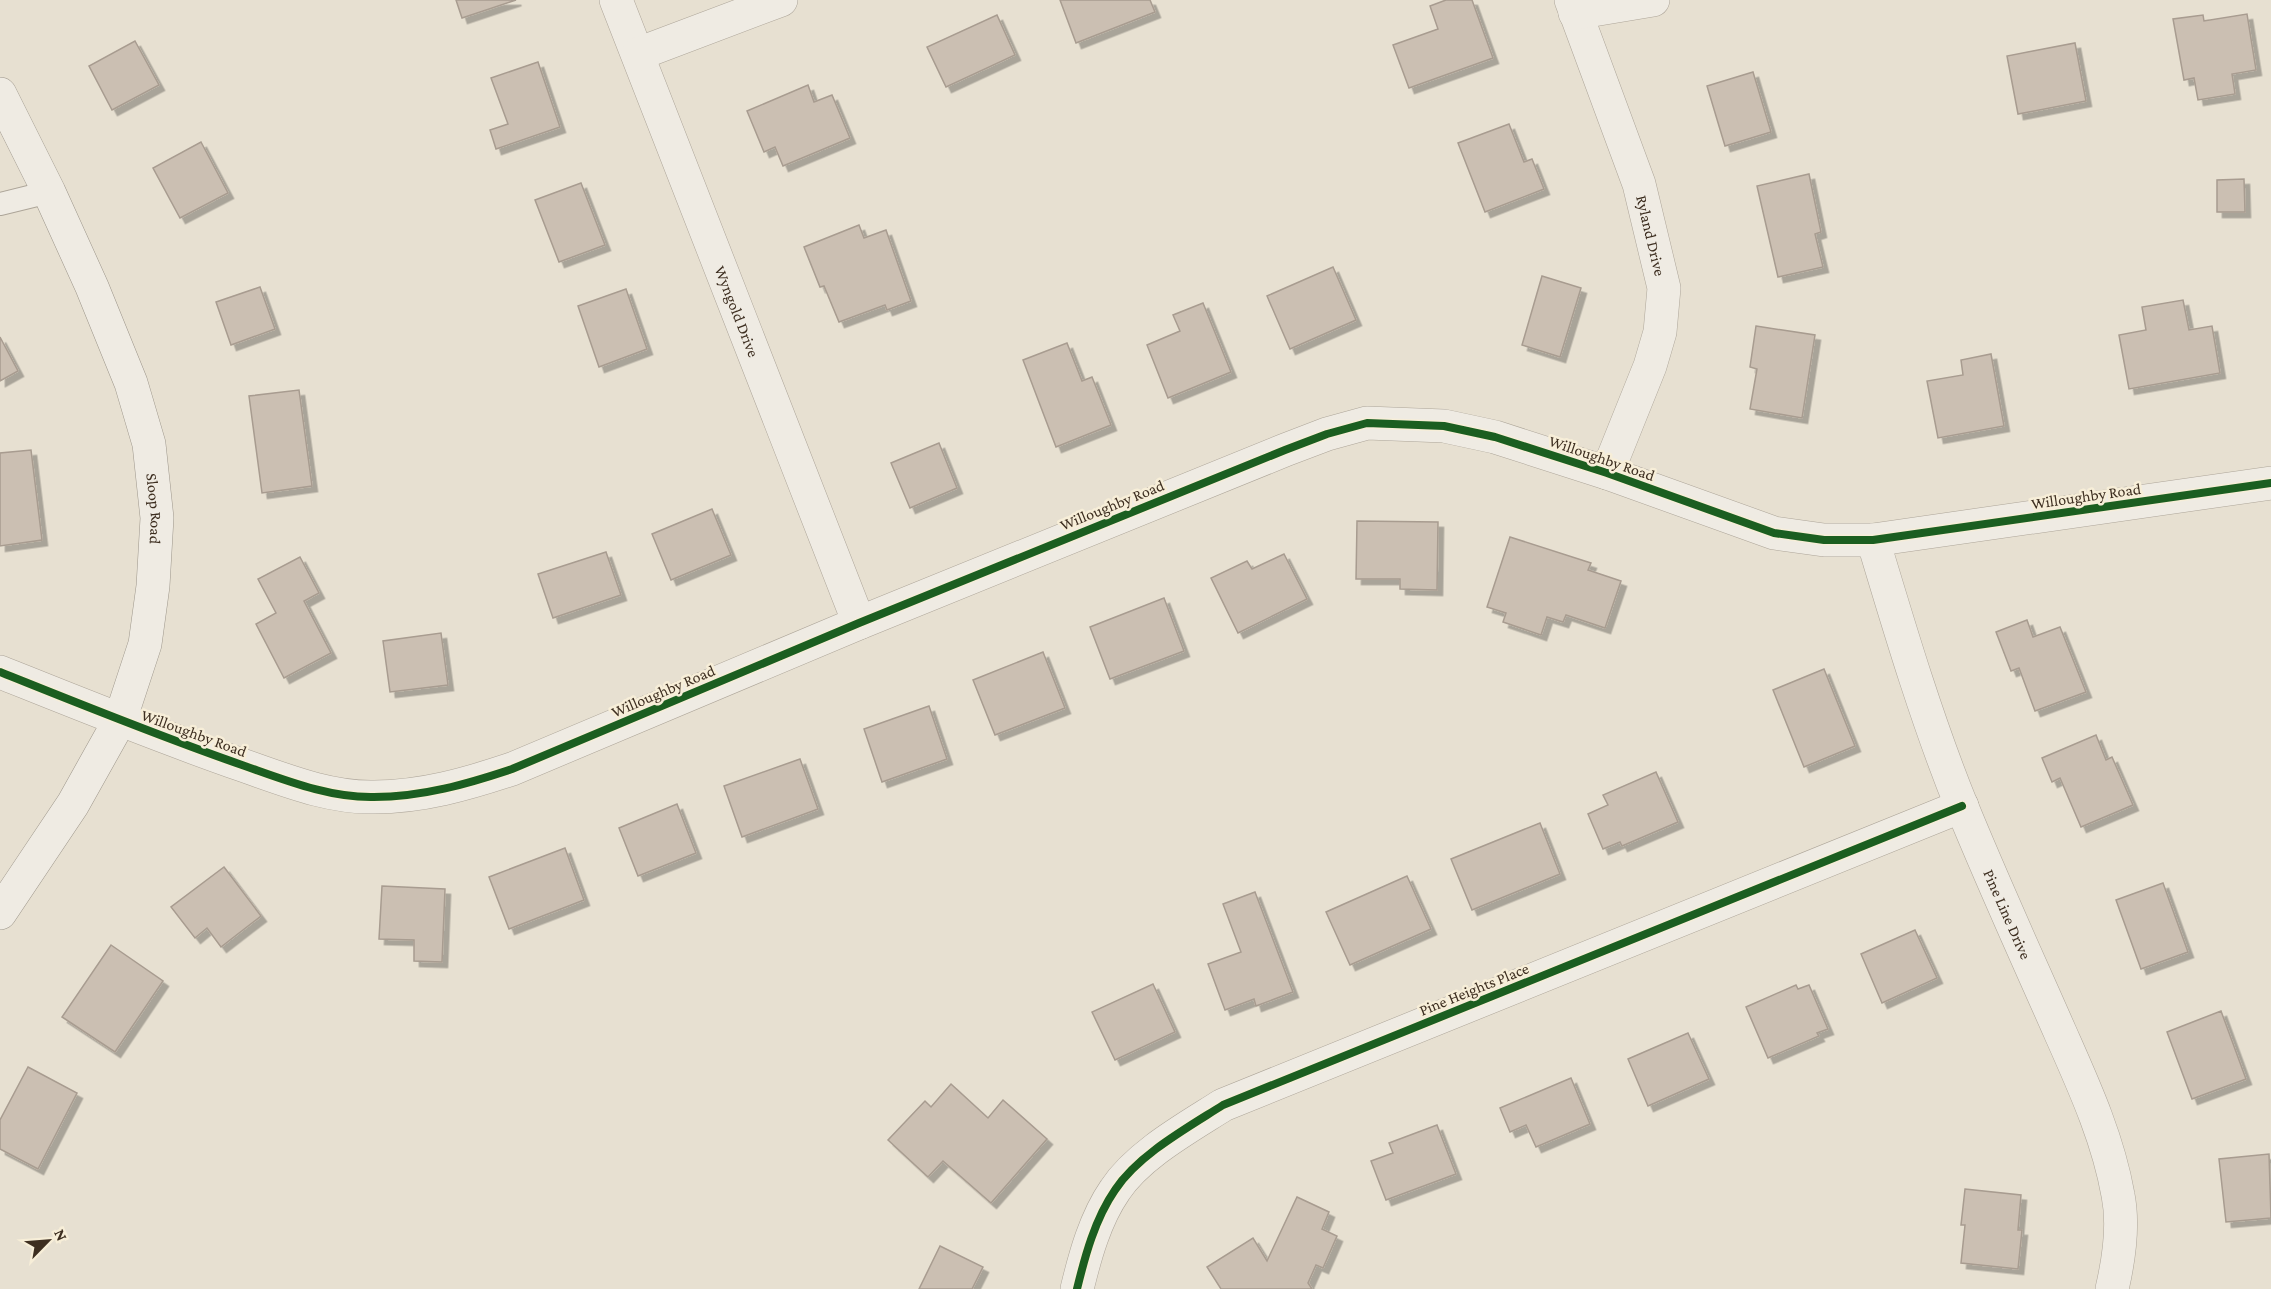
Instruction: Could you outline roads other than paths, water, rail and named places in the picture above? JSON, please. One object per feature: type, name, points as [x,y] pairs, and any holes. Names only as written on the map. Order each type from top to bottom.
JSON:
[{"type":"street","name":"Wyngold Drive","points":[[616,0],[859,623]]},
{"type":"street","points":[[638,54],[781,0]]},
{"type":"street","points":[[1573,6],[1653,0]]},
{"type":"street","name":"Ryland Drive","points":[[1573,6],[1639,184],[1664,288],[1660,332],[1607,472]]},
{"type":"street","name":"Sloop Road","points":[[0,94],[49,192],[92,287],[131,383],[149,444],[157,518],[153,586],[145,644],[120,720],[73,804],[0,914]]},
{"type":"street","name":"Willoughby Road","points":[[0,672],[120,720],[275,776],[335,794],[373,797],[414,795],[461,785],[512,769],[859,623],[1285,450],[1327,434],[1367,423],[1444,426],[1496,437],[1607,472],[1774,533],[1824,540],[1874,540],[2271,483]]},
{"type":"street","name":"Pine Line Drive","points":[[1874,540],[1902,639],[1962,806],[2089,1099],[2109,1158],[2119,1196],[2120,1233],[2118,1265],[2112,1289]]},
{"type":"street","name":"Pine Heights Place","points":[[1077,1289],[1086,1255],[1115,1190],[1136,1166],[1177,1135],[1223,1105],[1962,806]]},
{"type":"lane","points":[[0,204],[49,192]]}]
